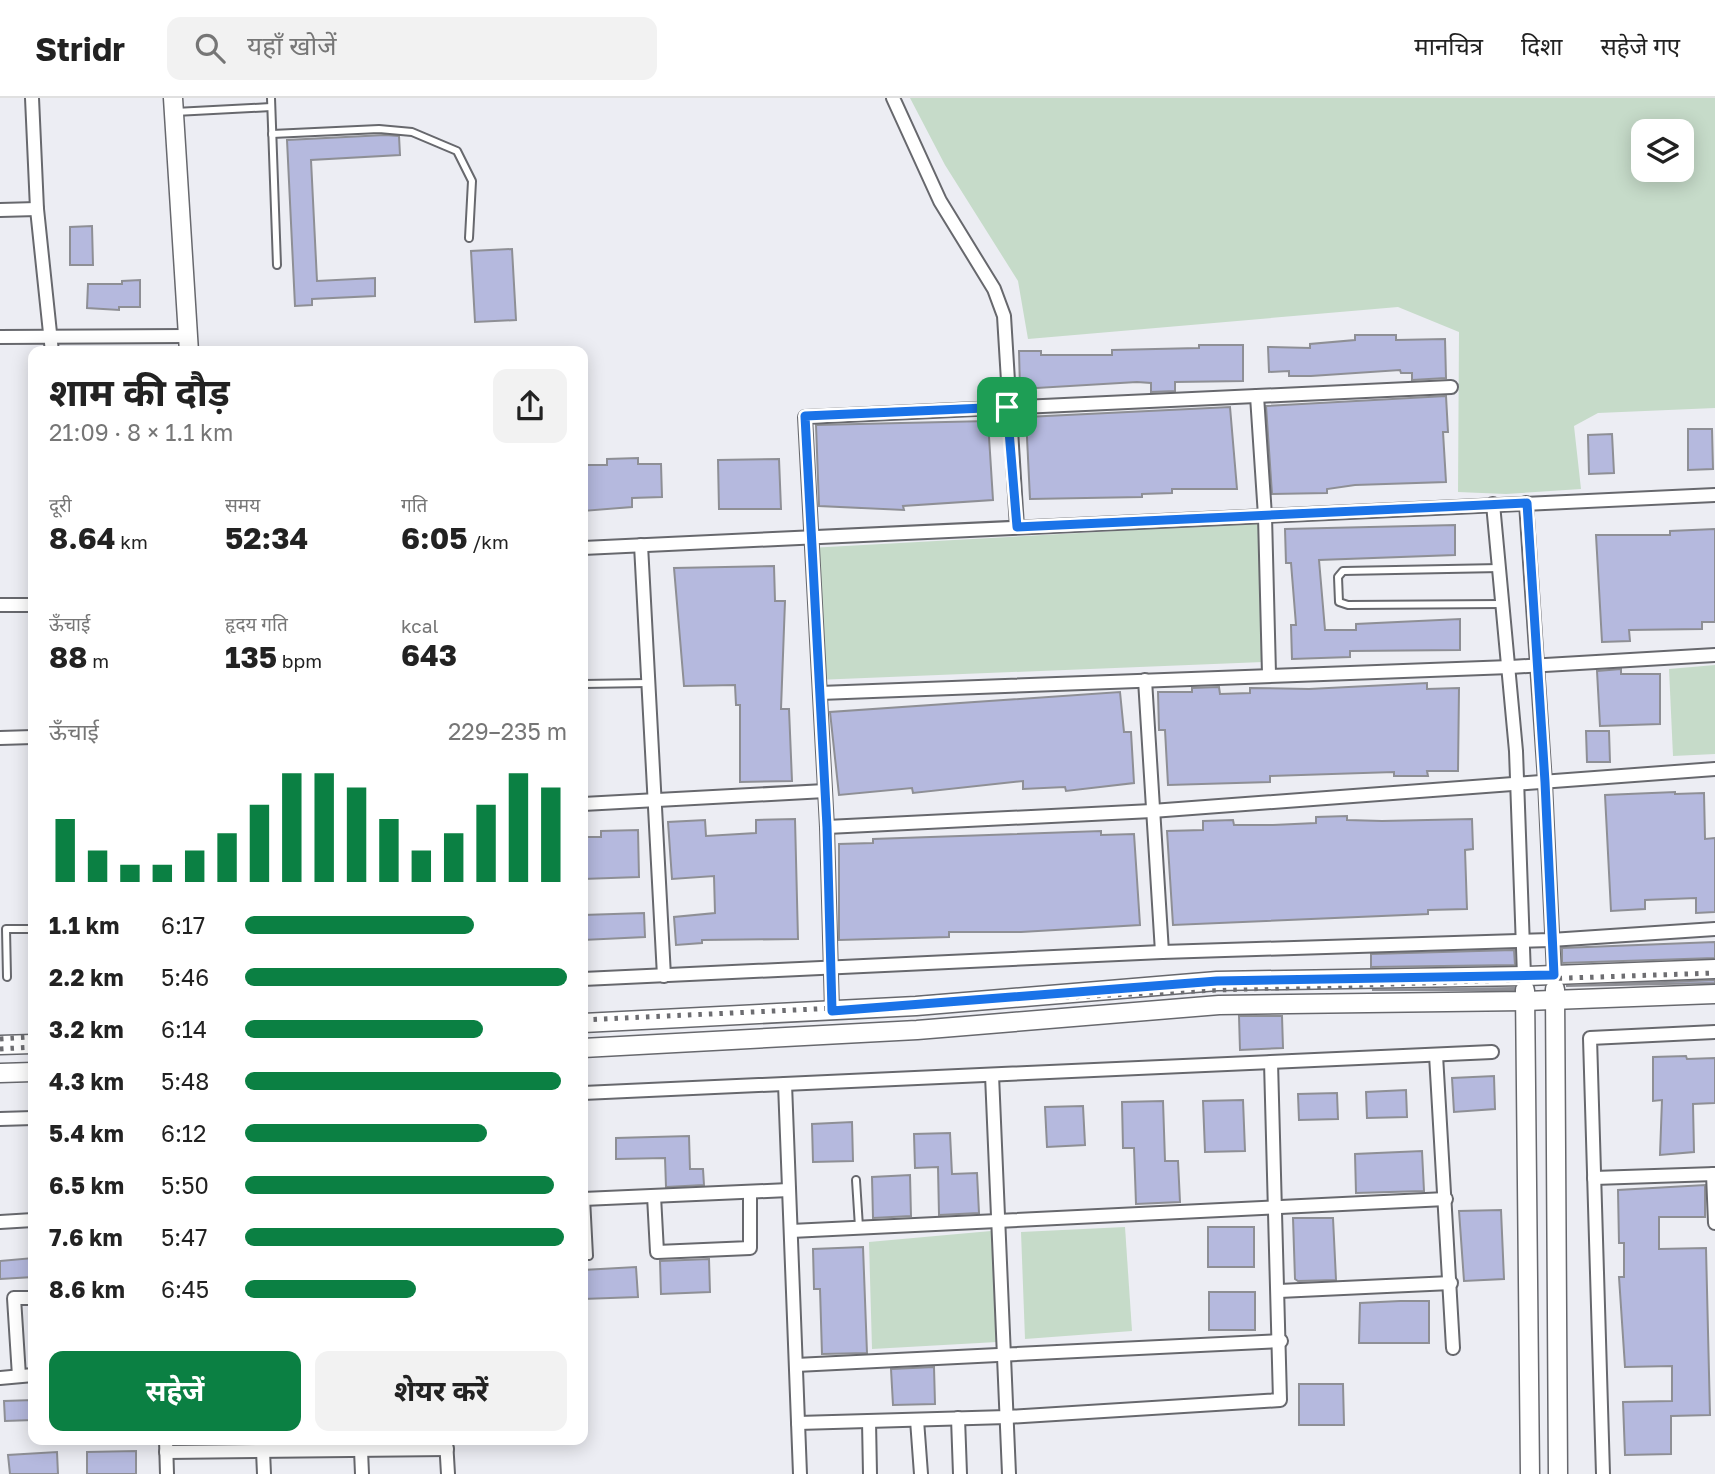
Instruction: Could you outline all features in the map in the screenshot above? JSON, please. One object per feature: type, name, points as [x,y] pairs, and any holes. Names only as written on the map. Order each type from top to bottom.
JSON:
[{"type":"main road","points":[[173,105],[189,344]]},
{"type":"main road","points":[[588,1023],[832,1011],[1217,981],[1524,976],[1715,969]]},
{"type":"main road","points":[[1554,975],[1558,1466]]},
{"type":"main road","points":[[1524,976],[1531,1465]]},
{"type":"main road","points":[[588,1048],[918,1030],[1219,1005],[1525,1001],[1715,993]]},
{"type":"main road","points":[[0,1045],[28,1044]]},
{"type":"main road","points":[[0,1073],[28,1072]]},
{"type":"street","points":[[33,98],[37,209],[52,346]]},
{"type":"street","points":[[893,98],[940,201],[998,298],[1004,316],[1007,407],[1017,527]]},
{"type":"street","points":[[0,210],[37,209]]},
{"type":"street","points":[[0,337],[52,336],[189,344]]},
{"type":"street","points":[[832,1011],[827,827],[805,416],[1451,387]]},
{"type":"street","points":[[1257,396],[1265,516],[1269,674]]},
{"type":"street","points":[[588,548],[1715,495]]},
{"type":"street","points":[[1527,503],[1554,975]]},
{"type":"street","points":[[1493,504],[1510,667],[1524,976]]},
{"type":"street","points":[[641,545],[664,976]]},
{"type":"street","points":[[0,605],[28,605]]},
{"type":"street","points":[[820,693],[1510,667],[1715,654]]},
{"type":"street","points":[[1145,680],[1162,952]]},
{"type":"street","points":[[0,738],[28,737]]},
{"type":"street","points":[[827,827],[1152,811],[1715,769]]},
{"type":"street","points":[[588,804],[825,791]]},
{"type":"street","points":[[588,979],[1162,952],[1551,940],[1715,929]]},
{"type":"street","points":[[1603,1474],[1590,1038],[1715,1031]]},
{"type":"street","points":[[588,1093],[1492,1052]]},
{"type":"street","points":[[1436,1055],[1453,1348]]},
{"type":"street","points":[[798,1423],[1007,1417],[1280,1400],[1279,1291],[1270,1062]]},
{"type":"street","points":[[992,1075],[1009,1474]]},
{"type":"street","points":[[785,1084],[800,1474]]},
{"type":"street","points":[[0,1119],[28,1118]]},
{"type":"street","points":[[1594,1178],[1714,1174],[1715,1223]]},
{"type":"street","points":[[588,1198],[789,1190]]},
{"type":"street","points":[[654,1196],[657,1252],[750,1248],[750,1192]]},
{"type":"street","points":[[791,1231],[1446,1199]]},
{"type":"street","points":[[0,1222],[28,1220]]},
{"type":"street","points":[[1279,1291],[1451,1283]]},
{"type":"street","points":[[19,1376],[14,1298],[28,1298]]},
{"type":"street","points":[[796,1365],[1280,1341]]},
{"type":"street","points":[[0,1377],[28,1375]]},
{"type":"street","points":[[958,1418],[960,1474]]},
{"type":"street","points":[[918,1420],[921,1474]]},
{"type":"street","points":[[869,1421],[870,1474]]},
{"type":"street","points":[[167,1474],[166,1446],[263,1451],[360,1450],[447,1445],[448,1474]]},
{"type":"street","points":[[360,1450],[362,1474]]},
{"type":"street","points":[[263,1451],[264,1474]]},
{"type":"lane","points":[[271,98],[277,265]]},
{"type":"lane","points":[[173,105],[271,107]]},
{"type":"lane","points":[[272,134],[379,130],[412,132],[457,151],[472,181],[469,237]]},
{"type":"lane","points":[[1500,568],[1343,571],[1338,577],[1339,602],[1348,605],[1503,604]]},
{"type":"lane","points":[[588,684],[648,683]]},
{"type":"lane","points":[[7,976],[6,929],[28,929]]},
{"type":"lane","points":[[856,1180],[859,1227]]},
{"type":"lane","points":[[588,1244],[589,1256]]},
{"type":"green space","points":[[910,98],[1715,98],[1715,408],[1598,413],[1574,426],[1581,489],[1506,494],[1458,492],[1459,332],[1398,307],[1028,339],[1018,281],[945,165]]},
{"type":"green space","points":[[1259,523],[1263,662],[816,680],[809,548]]},
{"type":"green space","points":[[1715,665],[1715,754],[1673,756],[1669,669]]},
{"type":"green space","points":[[1125,1227],[1132,1331],[1025,1339],[1021,1232]]},
{"type":"green space","points":[[991,1231],[997,1342],[872,1349],[869,1242]]},
{"type":"building","points":[[399,136],[400,155],[311,160],[317,281],[375,278],[375,296],[312,299],[312,305],[295,306],[287,140]]},
{"type":"building","points":[[92,226],[93,265],[70,265],[70,227]]},
{"type":"building","points":[[512,249],[516,320],[475,322],[471,251]]},
{"type":"building","points":[[140,280],[140,307],[119,307],[119,310],[87,308],[88,284],[122,284],[122,281]]},
{"type":"building","points":[[1355,335],[1396,335],[1396,340],[1445,339],[1446,378],[1412,380],[1412,373],[1401,373],[1400,370],[1311,376],[1289,376],[1289,371],[1269,372],[1268,347],[1310,348],[1310,344],[1355,340]]},
{"type":"building","points":[[1199,345],[1243,345],[1243,381],[1175,382],[1175,391],[1151,392],[1151,383],[1137,382],[1020,389],[1019,351],[1041,351],[1041,355],[1112,355],[1112,350],[1199,348]]},
{"type":"building","points":[[1446,396],[1448,432],[1443,432],[1446,482],[1355,485],[1327,489],[1327,493],[1272,494],[1266,406]]},
{"type":"building","points":[[1230,407],[1237,489],[1172,489],[1172,493],[1142,494],[1142,497],[1030,499],[1026,417]]},
{"type":"building","points":[[988,421],[993,500],[903,506],[904,510],[819,506],[816,425]]},
{"type":"building","points":[[1688,429],[1712,429],[1713,469],[1688,470]]},
{"type":"building","points":[[1612,434],[1614,473],[1589,474],[1588,435]]},
{"type":"building","points":[[638,458],[638,464],[661,464],[662,497],[632,498],[632,507],[588,511],[588,465],[607,465],[607,459]]},
{"type":"building","points":[[779,459],[781,509],[719,509],[718,460]]},
{"type":"building","points":[[1455,525],[1455,555],[1319,560],[1325,630],[1356,630],[1356,624],[1460,619],[1460,650],[1350,651],[1350,657],[1292,659],[1291,625],[1296,625],[1291,563],[1286,563],[1285,529]]},
{"type":"building","points":[[1715,529],[1715,622],[1702,622],[1702,629],[1629,630],[1630,641],[1602,642],[1596,535],[1670,535],[1670,531]]},
{"type":"building","points":[[774,566],[775,601],[785,601],[781,709],[789,709],[792,781],[740,782],[740,705],[736,705],[735,685],[684,686],[674,568]]},
{"type":"building","points":[[1621,669],[1621,674],[1660,674],[1660,724],[1600,726],[1597,671]]},
{"type":"building","points":[[1427,683],[1427,689],[1459,688],[1458,771],[1427,771],[1428,776],[1394,776],[1394,772],[1270,776],[1270,782],[1168,785],[1165,730],[1159,730],[1158,692],[1192,692],[1192,688],[1219,687],[1220,694],[1250,693],[1250,688],[1309,689]]},
{"type":"building","points":[[1120,692],[1124,732],[1131,732],[1134,783],[1066,791],[1065,787],[1023,789],[1023,781],[913,793],[912,788],[839,795],[830,712]]},
{"type":"building","points":[[1586,731],[1609,731],[1610,762],[1587,762]]},
{"type":"building","points":[[1704,793],[1705,839],[1715,838],[1715,912],[1696,913],[1696,898],[1645,900],[1645,909],[1611,911],[1605,795]]},
{"type":"building","points":[[1347,816],[1347,820],[1382,821],[1472,819],[1473,849],[1465,850],[1467,909],[1428,910],[1428,914],[1173,925],[1167,831],[1203,830],[1203,821],[1233,820],[1234,825],[1273,825],[1316,823],[1316,817]]},
{"type":"building","points":[[795,819],[798,939],[702,940],[702,943],[676,945],[674,917],[715,913],[714,876],[672,879],[668,822],[705,820],[706,836],[756,833],[756,820]]},
{"type":"building","points":[[638,830],[639,877],[588,879],[588,837],[601,837],[601,831]]},
{"type":"building","points":[[1101,831],[1101,835],[1134,834],[1140,925],[1021,932],[949,932],[949,937],[839,940],[839,844],[873,843],[873,839]]},
{"type":"building","points":[[644,913],[645,937],[588,940],[588,915]]},
{"type":"building","points":[[1715,942],[1715,958],[1562,963],[1562,948]]},
{"type":"building","points":[[1514,950],[1515,965],[1371,967],[1371,954]]},
{"type":"building","points":[[1715,980],[1715,983],[1566,986]]},
{"type":"building","points":[[1514,988],[1514,990],[1372,990]]},
{"type":"building","points":[[1239,1016],[1282,1016],[1283,1048],[1240,1050]]},
{"type":"building","points":[[1686,1056],[1687,1059],[1715,1058],[1715,1103],[1693,1104],[1694,1152],[1660,1155],[1662,1100],[1653,1101],[1653,1057]]},
{"type":"building","points":[[1494,1076],[1495,1109],[1454,1112],[1452,1078]]},
{"type":"building","points":[[1406,1090],[1407,1117],[1367,1118],[1366,1092]]},
{"type":"building","points":[[1337,1093],[1338,1119],[1299,1120],[1298,1094]]},
{"type":"building","points":[[1243,1100],[1245,1151],[1205,1152],[1203,1101]]},
{"type":"building","points":[[1163,1101],[1165,1161],[1178,1161],[1180,1202],[1136,1204],[1134,1148],[1123,1148],[1122,1102]]},
{"type":"building","points":[[1083,1106],[1085,1145],[1047,1147],[1045,1107]]},
{"type":"building","points":[[852,1122],[853,1161],[813,1162],[812,1124]]},
{"type":"building","points":[[950,1133],[952,1174],[977,1173],[979,1213],[939,1215],[938,1167],[915,1168],[914,1134]]},
{"type":"building","points":[[689,1136],[690,1169],[703,1169],[704,1185],[666,1187],[665,1158],[616,1159],[616,1138]]},
{"type":"building","points":[[1422,1151],[1424,1191],[1356,1193],[1355,1154]]},
{"type":"building","points":[[910,1175],[911,1216],[873,1218],[872,1177]]},
{"type":"building","points":[[1705,1185],[1705,1217],[1659,1217],[1659,1249],[1706,1248],[1710,1415],[1671,1416],[1671,1454],[1625,1455],[1623,1402],[1672,1401],[1672,1366],[1625,1367],[1619,1277],[1624,1277],[1624,1243],[1619,1243],[1618,1190]]},
{"type":"building","points":[[1501,1210],[1504,1279],[1464,1281],[1459,1211]]},
{"type":"building","points":[[1293,1218],[1333,1218],[1336,1280],[1295,1279]]},
{"type":"building","points":[[1208,1227],[1254,1227],[1254,1267],[1208,1267]]},
{"type":"building","points":[[863,1247],[867,1353],[822,1354],[820,1289],[814,1289],[813,1249]]},
{"type":"building","points":[[28,1258],[28,1277],[0,1279],[0,1261]]},
{"type":"building","points":[[709,1259],[710,1292],[661,1294],[660,1261]]},
{"type":"building","points":[[636,1267],[638,1297],[588,1299],[588,1270]]},
{"type":"building","points":[[1209,1292],[1255,1292],[1255,1330],[1209,1330]]},
{"type":"building","points":[[1429,1301],[1429,1343],[1359,1343],[1360,1303]]},
{"type":"building","points":[[934,1367],[935,1404],[893,1405],[891,1369]]},
{"type":"building","points":[[1299,1384],[1343,1384],[1344,1425],[1299,1425]]},
{"type":"building","points":[[28,1400],[28,1420],[5,1421],[4,1401]]},
{"type":"building","points":[[136,1451],[136,1474],[87,1474],[87,1452]]},
{"type":"building","points":[[57,1452],[58,1474],[10,1474],[8,1455]]},
{"type":"railway","points":[[588,1020],[1217,990],[1715,973]]},
{"type":"railway","points":[[0,1039],[28,1037]]},
{"type":"railway","points":[[0,1049],[28,1047]]},
{"type":"route","points":[[1007,407],[1017,527],[1527,503],[1554,975],[1217,981],[832,1011],[827,827],[805,416],[1007,407]]}]
